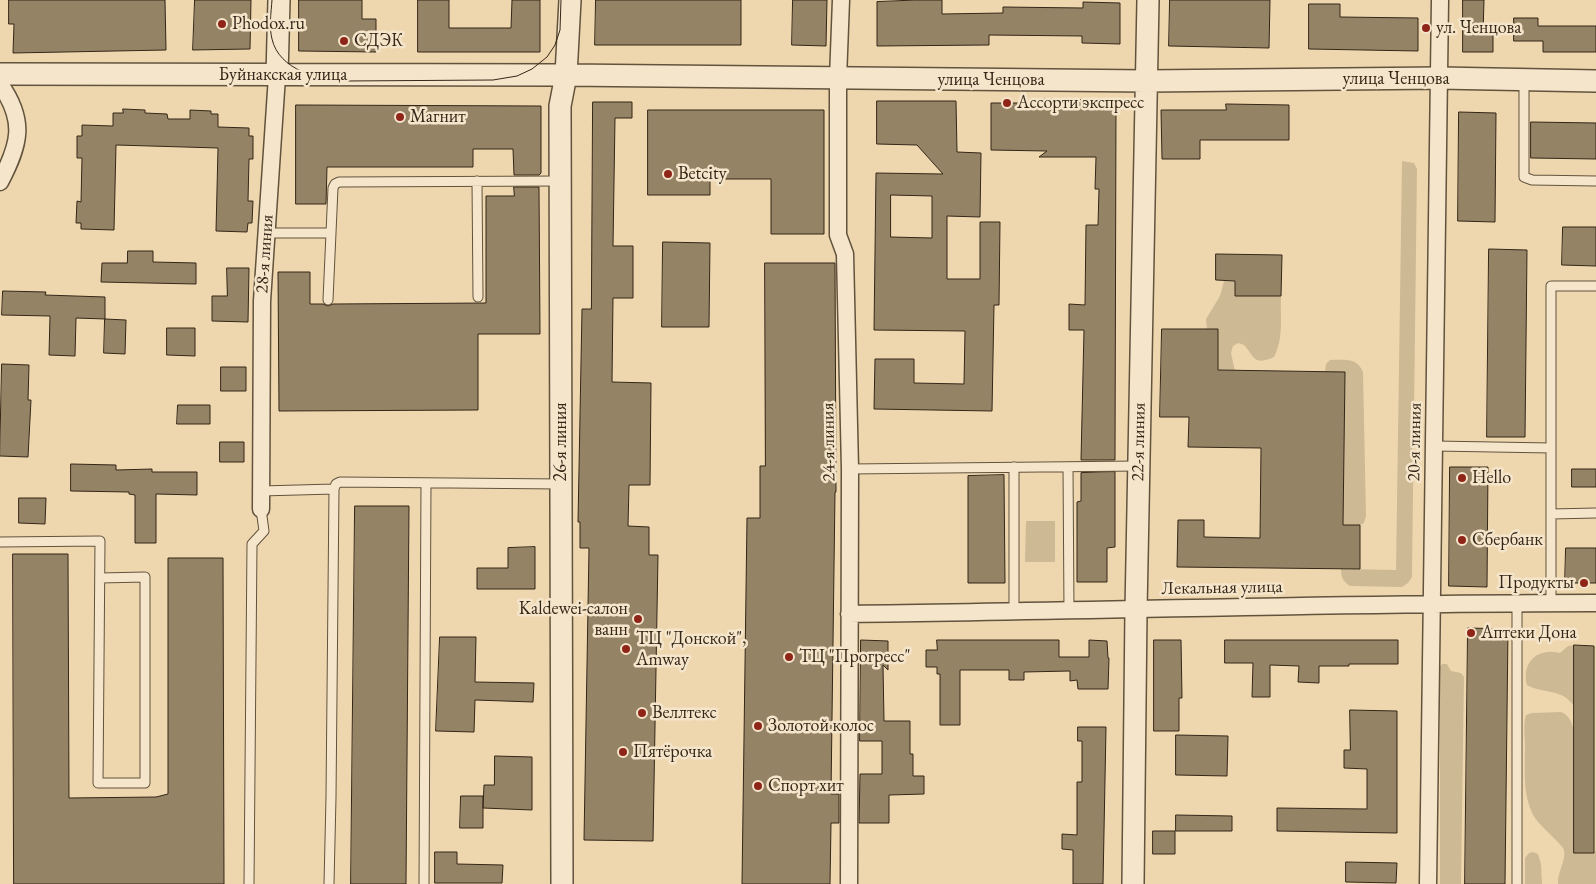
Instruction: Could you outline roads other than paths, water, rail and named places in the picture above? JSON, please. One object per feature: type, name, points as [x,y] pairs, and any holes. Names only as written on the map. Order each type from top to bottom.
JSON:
[{"type":"street","name":"28-я линия","points":[[261,509],[262,301],[277,76],[278,0]]},
{"type":"street","name":"26-я линия","points":[[562,884],[560,106],[566,75],[570,0]]},
{"type":"street","name":"24-я линия","points":[[841,0],[838,79],[838,235],[845,254],[850,468],[849,884]]},
{"type":"street","name":"22-я линия","points":[[1133,884],[1136,610],[1148,0]]},
{"type":"street","name":"20-я линия","points":[[1428,884],[1440,0]]},
{"type":"street","name":"Буйнакская улица","points":[[0,74],[277,76],[566,75]]},
{"type":"street","name":"улица Ченцова","points":[[566,75],[1147,81],[1440,78],[1596,81]]},
{"type":"street","points":[[0,84],[11,99],[16,113],[18,136],[12,158],[0,182]]},
{"type":"street","name":"Лекальная улица","points":[[849,614],[1432,603],[1596,603]]},
{"type":"lane","points":[[1524,80],[1524,176],[1532,180],[1596,182]]},
{"type":"lane","points":[[477,181],[478,297]]},
{"type":"lane","points":[[328,300],[333,188],[335,184],[339,182],[560,181]]},
{"type":"lane","points":[[266,233],[331,232]]},
{"type":"lane","points":[[1551,603],[1551,286],[1596,286]]},
{"type":"lane","points":[[1435,446],[1551,448]]},
{"type":"lane","points":[[850,468],[1139,466]]},
{"type":"lane","points":[[1014,467],[1014,612]]},
{"type":"lane","points":[[1068,467],[1070,611]]},
{"type":"lane","points":[[329,884],[334,489],[336,484],[340,482],[561,484]]},
{"type":"lane","points":[[424,884],[426,483]]},
{"type":"lane","points":[[261,491],[334,489]]},
{"type":"lane","points":[[248,884],[252,544],[264,531],[261,509]]},
{"type":"lane","points":[[1551,514],[1596,513]]},
{"type":"lane","points":[[0,542],[100,541],[98,783],[145,783],[145,577],[100,578]]},
{"type":"lane","points":[[1517,604],[1517,884]]},
{"type":"tram line","points":[[272,0],[271,34],[276,50],[283,59],[301,71],[324,78],[346,81],[493,80],[517,76],[532,69],[547,57],[555,45],[560,30],[561,0]]},
{"type":"place","name":"Phodox.ru","points":[[222,24]]},
{"type":"place","name":"ул. Ченцова","points":[[1426,28]]},
{"type":"place","name":"СДЭК","points":[[344,41]]},
{"type":"place","name":"Ассорти экспресс","points":[[1007,103]]},
{"type":"place","name":"Магнит","points":[[400,117]]},
{"type":"place","name":"Betcity","points":[[668,174]]},
{"type":"place","name":"Hello","points":[[1462,478]]},
{"type":"place","name":"Сбербанк","points":[[1462,540]]},
{"type":"place","name":"Продукты","points":[[1584,583]]},
{"type":"place","name":"Kaldewei-салон ванн","points":[[638,619]]},
{"type":"place","name":"Аптеки Дона","points":[[1471,633]]},
{"type":"place","name":"ТЦ \"Донской\", Amway","points":[[626,649]]},
{"type":"place","name":"ТЦ \"Прогресс\"","points":[[789,657]]},
{"type":"place","name":"Веллтекс","points":[[642,713]]},
{"type":"place","name":"Золотой колос","points":[[758,726]]},
{"type":"place","name":"Пятёрочка","points":[[623,752]]},
{"type":"place","name":"Спорт хит","points":[[758,786]]}]
